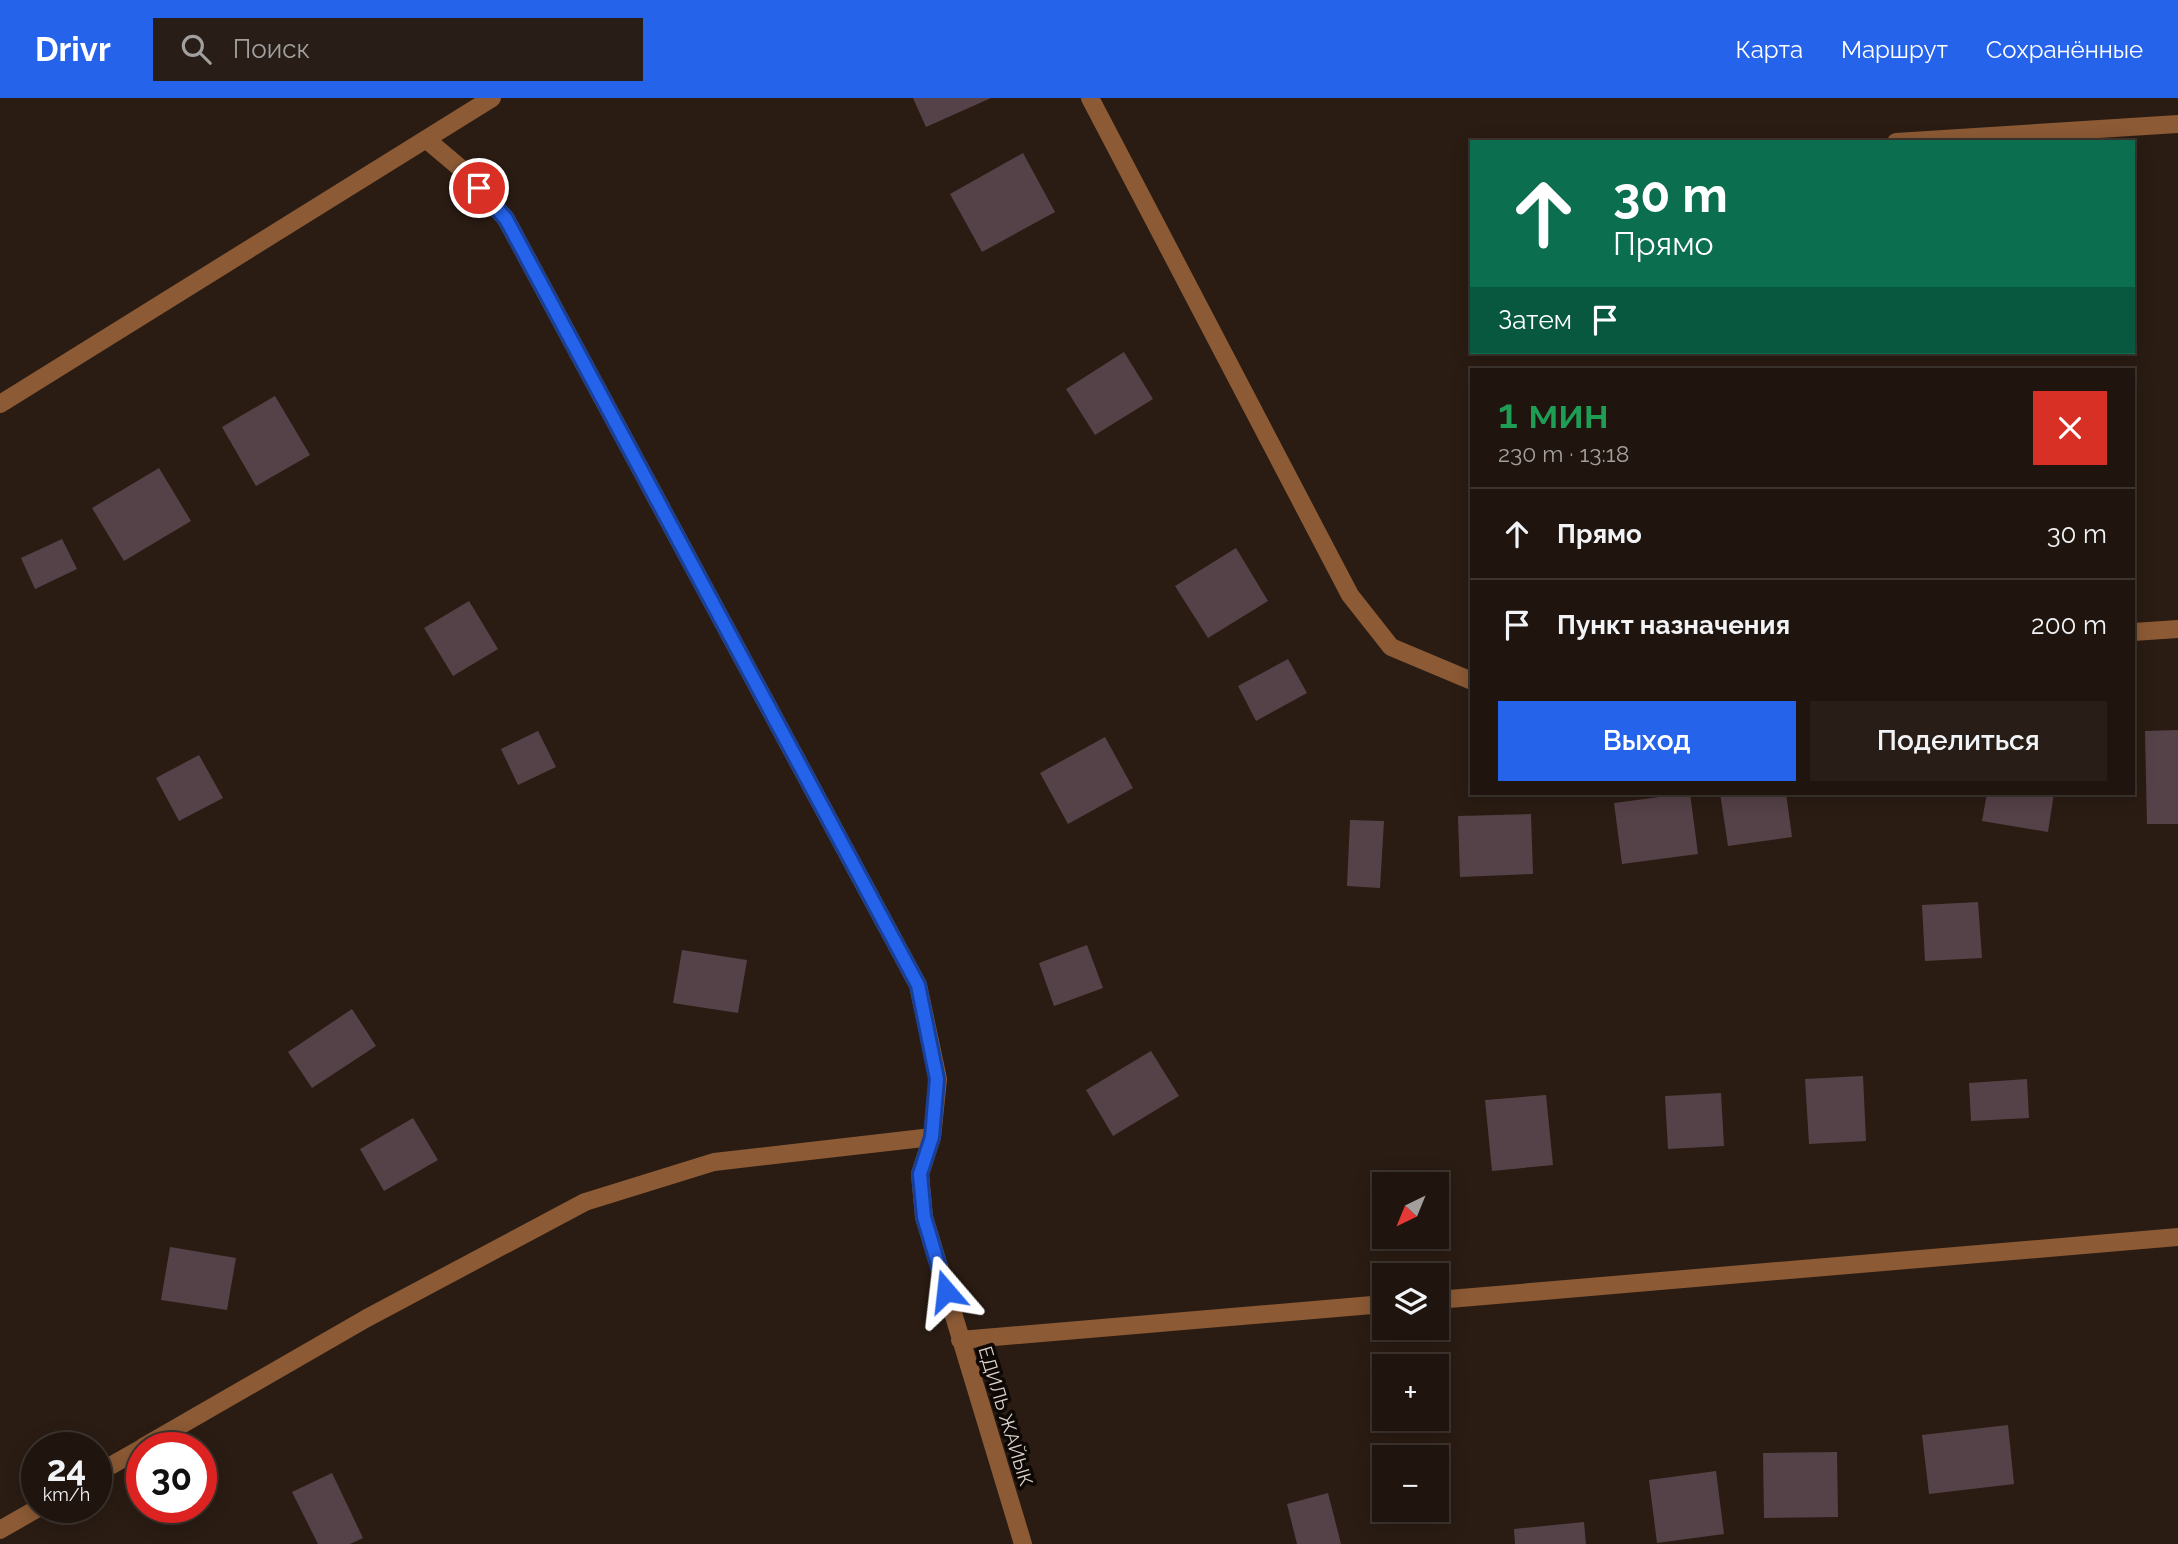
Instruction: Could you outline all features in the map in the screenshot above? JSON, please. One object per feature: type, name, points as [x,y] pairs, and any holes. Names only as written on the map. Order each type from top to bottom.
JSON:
[{"type":"street","points":[[0,404],[492,98]]},
{"type":"street","points":[[1090,98],[1350,595],[1391,647],[1470,680]]},
{"type":"street","points":[[1927,140],[2178,124]]},
{"type":"street","name":"ЕДИЛЬ ЖАЙЫК","points":[[427,140],[465,172],[506,219],[918,985],[937,1079],[932,1137],[920,1174],[924,1217],[1023,1544]]},
{"type":"street","points":[[2135,632],[2178,629]]},
{"type":"street","points":[[170,1432],[367,1318],[585,1202],[714,1162],[932,1137]]},
{"type":"street","points":[[1449,1299],[2178,1237]]},
{"type":"street","points":[[960,1340],[1372,1305]]},
{"type":"street","points":[[0,1530],[21,1518]]},
{"type":"building","points":[[913,98],[991,98],[926,127]]},
{"type":"building","points":[[1023,153],[1055,212],[982,252],[950,194]]},
{"type":"building","points":[[1124,352],[1153,399],[1095,435],[1066,389]]},
{"type":"building","points":[[275,396],[310,455],[256,486],[222,427]]},
{"type":"building","points":[[159,468],[191,521],[124,561],[92,508]]},
{"type":"building","points":[[62,539],[77,569],[35,589],[21,558]]},
{"type":"building","points":[[1236,548],[1268,601],[1208,638],[1175,586]]},
{"type":"building","points":[[469,601],[498,649],[453,676],[424,628]]},
{"type":"building","points":[[1288,659],[1307,693],[1256,721],[1238,686]]},
{"type":"building","points":[[2178,730],[2178,824],[2147,824],[2145,731]]},
{"type":"building","points":[[538,731],[556,767],[518,785],[501,749]]},
{"type":"building","points":[[1105,737],[1133,788],[1068,824],[1040,773]]},
{"type":"building","points":[[199,755],[223,798],[179,821],[156,778]]},
{"type":"building","points":[[1690,795],[1698,854],[1622,864],[1614,803]]},
{"type":"building","points":[[1720,795],[1786,795],[1792,837],[1728,846]]},
{"type":"building","points":[[1987,795],[2054,795],[2048,832],[1982,821]]},
{"type":"building","points":[[1531,814],[1533,874],[1460,877],[1458,816]]},
{"type":"building","points":[[1350,820],[1384,821],[1380,888],[1347,886]]},
{"type":"building","points":[[1978,902],[1982,958],[1925,961],[1922,905]]},
{"type":"building","points":[[1087,945],[1103,988],[1054,1006],[1039,963]]},
{"type":"building","points":[[682,950],[747,960],[738,1013],[673,1003]]},
{"type":"building","points":[[352,1009],[376,1046],[312,1088],[288,1052]]},
{"type":"building","points":[[1151,1051],[1179,1096],[1113,1136],[1086,1090]]},
{"type":"building","points":[[1863,1076],[1866,1141],[1809,1144],[1805,1079]]},
{"type":"building","points":[[2027,1079],[2029,1118],[1971,1121],[1969,1083]]},
{"type":"building","points":[[1721,1093],[1724,1146],[1668,1149],[1665,1096]]},
{"type":"building","points":[[1546,1095],[1553,1165],[1492,1171],[1485,1100]]},
{"type":"building","points":[[413,1118],[438,1160],[384,1191],[360,1149]]},
{"type":"building","points":[[170,1247],[236,1258],[227,1310],[161,1300]]},
{"type":"building","points":[[2008,1425],[2014,1484],[1929,1494],[1922,1435]]},
{"type":"building","points":[[1837,1452],[1838,1517],[1764,1518],[1763,1453]]},
{"type":"building","points":[[1716,1471],[1724,1534],[1657,1543],[1649,1480]]},
{"type":"building","points":[[332,1473],[363,1538],[350,1544],[318,1544],[292,1492]]},
{"type":"building","points":[[1328,1493],[1341,1544],[1297,1544],[1287,1504]]},
{"type":"building","points":[[1584,1522],[1586,1544],[1515,1544],[1514,1529]]},
{"type":"route","points":[[479,188],[506,219],[918,985],[937,1079],[932,1137],[920,1174],[924,1217],[946,1291]]}]
